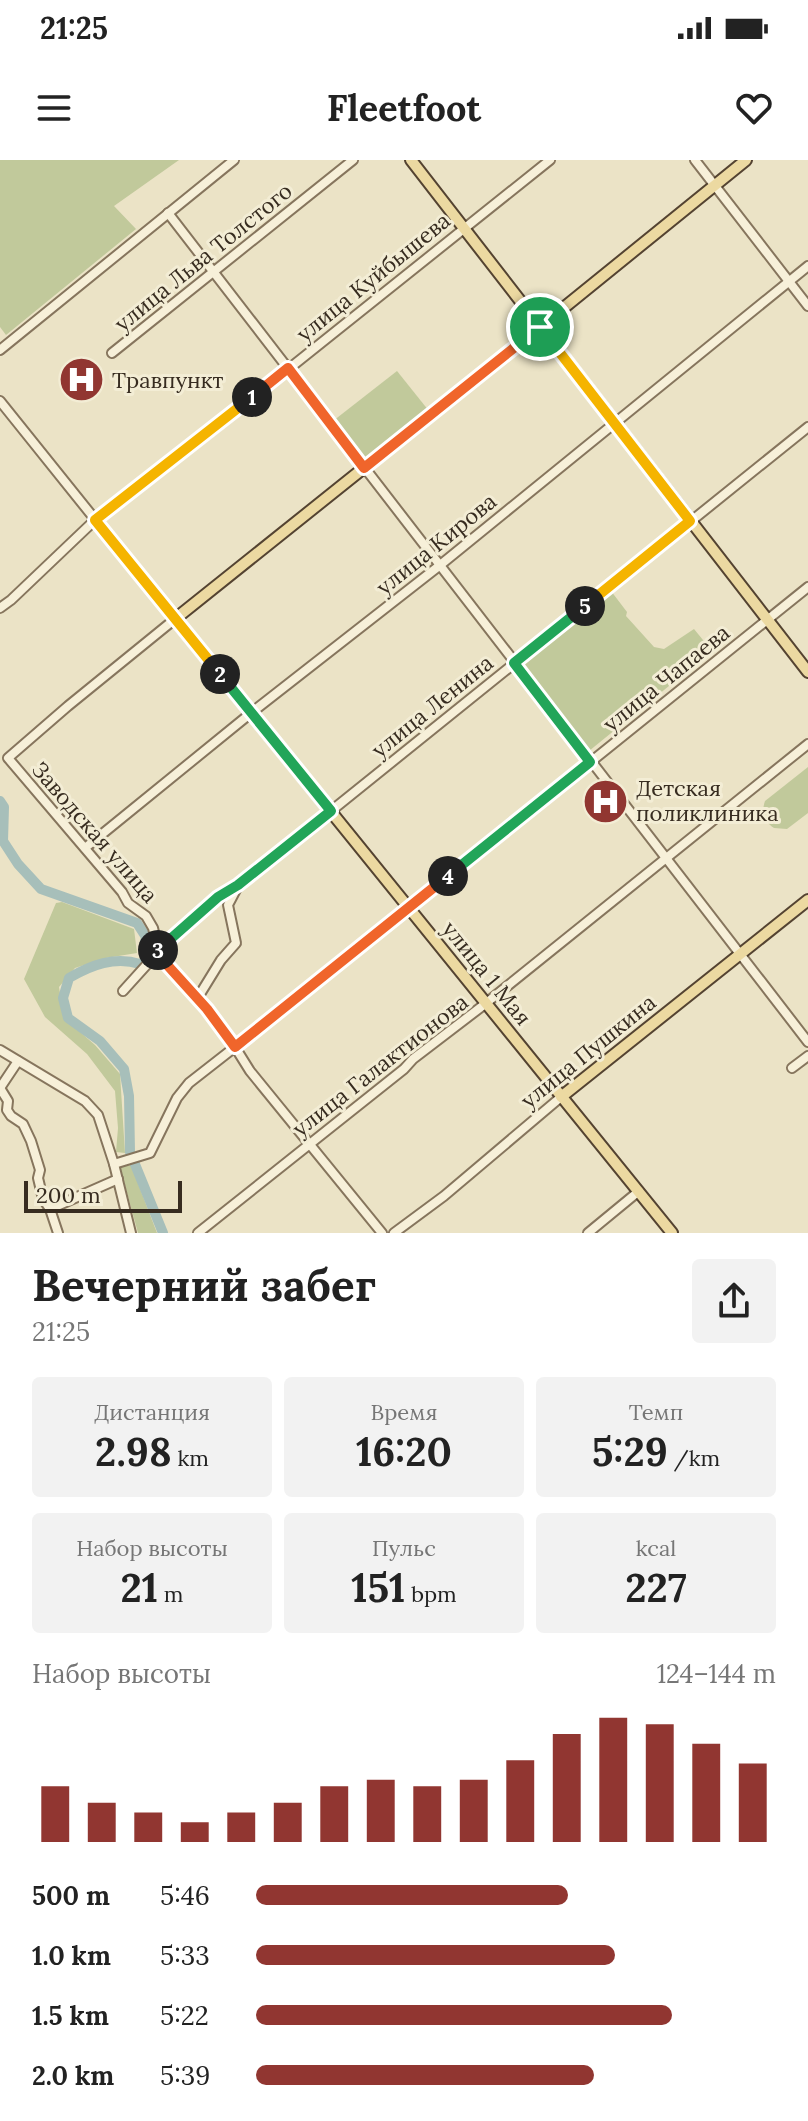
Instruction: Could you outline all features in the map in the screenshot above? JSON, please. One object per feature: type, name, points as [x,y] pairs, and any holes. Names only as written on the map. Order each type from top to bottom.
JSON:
[{"type":"main road","points":[[411,160],[808,672]]},
{"type":"main road","points":[[175,619],[746,160]]},
{"type":"main road","name":"улица 1 Мая","points":[[175,619],[672,1233]]},
{"type":"main road","name":"улица Пушкина","points":[[561,1097],[808,900]]},
{"type":"street","points":[[0,350],[234,160]]},
{"type":"street","name":"улица Льва Толстого","points":[[112,353],[353,160]]},
{"type":"street","name":"улица Куйбышева","points":[[0,608],[95,520],[550,160]]},
{"type":"street","points":[[695,160],[808,306]]},
{"type":"street","points":[[168,213],[808,1042]]},
{"type":"street","name":"улица Кирова","points":[[85,848],[808,266]]},
{"type":"street","name":"улица 1 Мая","points":[[0,401],[175,619]]},
{"type":"street","name":"улица Ленина","points":[[123,991],[158,950],[218,897],[238,885],[331,811],[808,427]]},
{"type":"street","name":"улица Чапаева","points":[[114,1164],[150,1153],[177,1098],[189,1083],[808,587]]},
{"type":"street","name":"Заводская улица","points":[[175,619],[68,706],[8,758],[9,761],[122,892],[128,903],[146,916],[153,928],[160,957],[197,999],[250,1071],[382,1233]]},
{"type":"street","name":"улица Галактионова","points":[[198,1233],[808,744]]},
{"type":"street","points":[[197,999],[221,960],[236,943],[228,905],[238,885]]},
{"type":"street","points":[[0,1050],[85,1101],[98,1115],[131,1233]]},
{"type":"street","points":[[792,1068],[808,1056]]},
{"type":"street","points":[[18,1061],[0,1088],[8,1101],[7,1110],[23,1124],[31,1141],[40,1170],[38,1178],[43,1199],[58,1233]]},
{"type":"street","name":"улица Пушкина","points":[[394,1233],[444,1196],[561,1097]]},
{"type":"street","points":[[50,1209],[118,1179]]},
{"type":"street","points":[[588,1233],[639,1191]]},
{"type":"green space","points":[[0,160],[179,160],[114,206],[136,229],[6,335],[0,327]]},
{"type":"green space","points":[[397,371],[429,411],[365,462],[333,421]]},
{"type":"green space","points":[[611,591],[627,612],[626,616],[654,647],[664,649],[694,629],[712,651],[589,751],[525,669],[524,662]]},
{"type":"green space","points":[[808,767],[808,813],[787,829],[774,828],[764,816],[765,801]]},
{"type":"green space","points":[[62,902],[134,929],[137,953],[106,958],[75,968],[59,987],[64,1018],[95,1045],[120,1074],[125,1153],[116,1152],[115,1091],[87,1054],[45,1017],[24,979],[56,903]]},
{"type":"green space","points":[[131,1165],[157,1233],[138,1233],[120,1167]]},
{"type":"waterway","points":[[0,801],[4,807],[3,841],[18,864],[41,889],[137,923],[146,937],[144,947],[150,958],[140,964],[112,961],[86,969],[69,978],[63,998],[68,1018],[100,1041],[124,1069],[129,1096],[130,1152],[163,1233]]},
{"type":"place","name":"Травпункт","points":[[81,380]]},
{"type":"place","name":"Детская поликлиника","points":[[605,801]]},
{"type":"route","points":[[540,327],[690,521],[514,663],[590,762],[235,1047],[207,1009],[160,957],[158,950],[218,897],[238,885],[331,811],[95,520],[288,368],[364,468],[540,327]]}]
